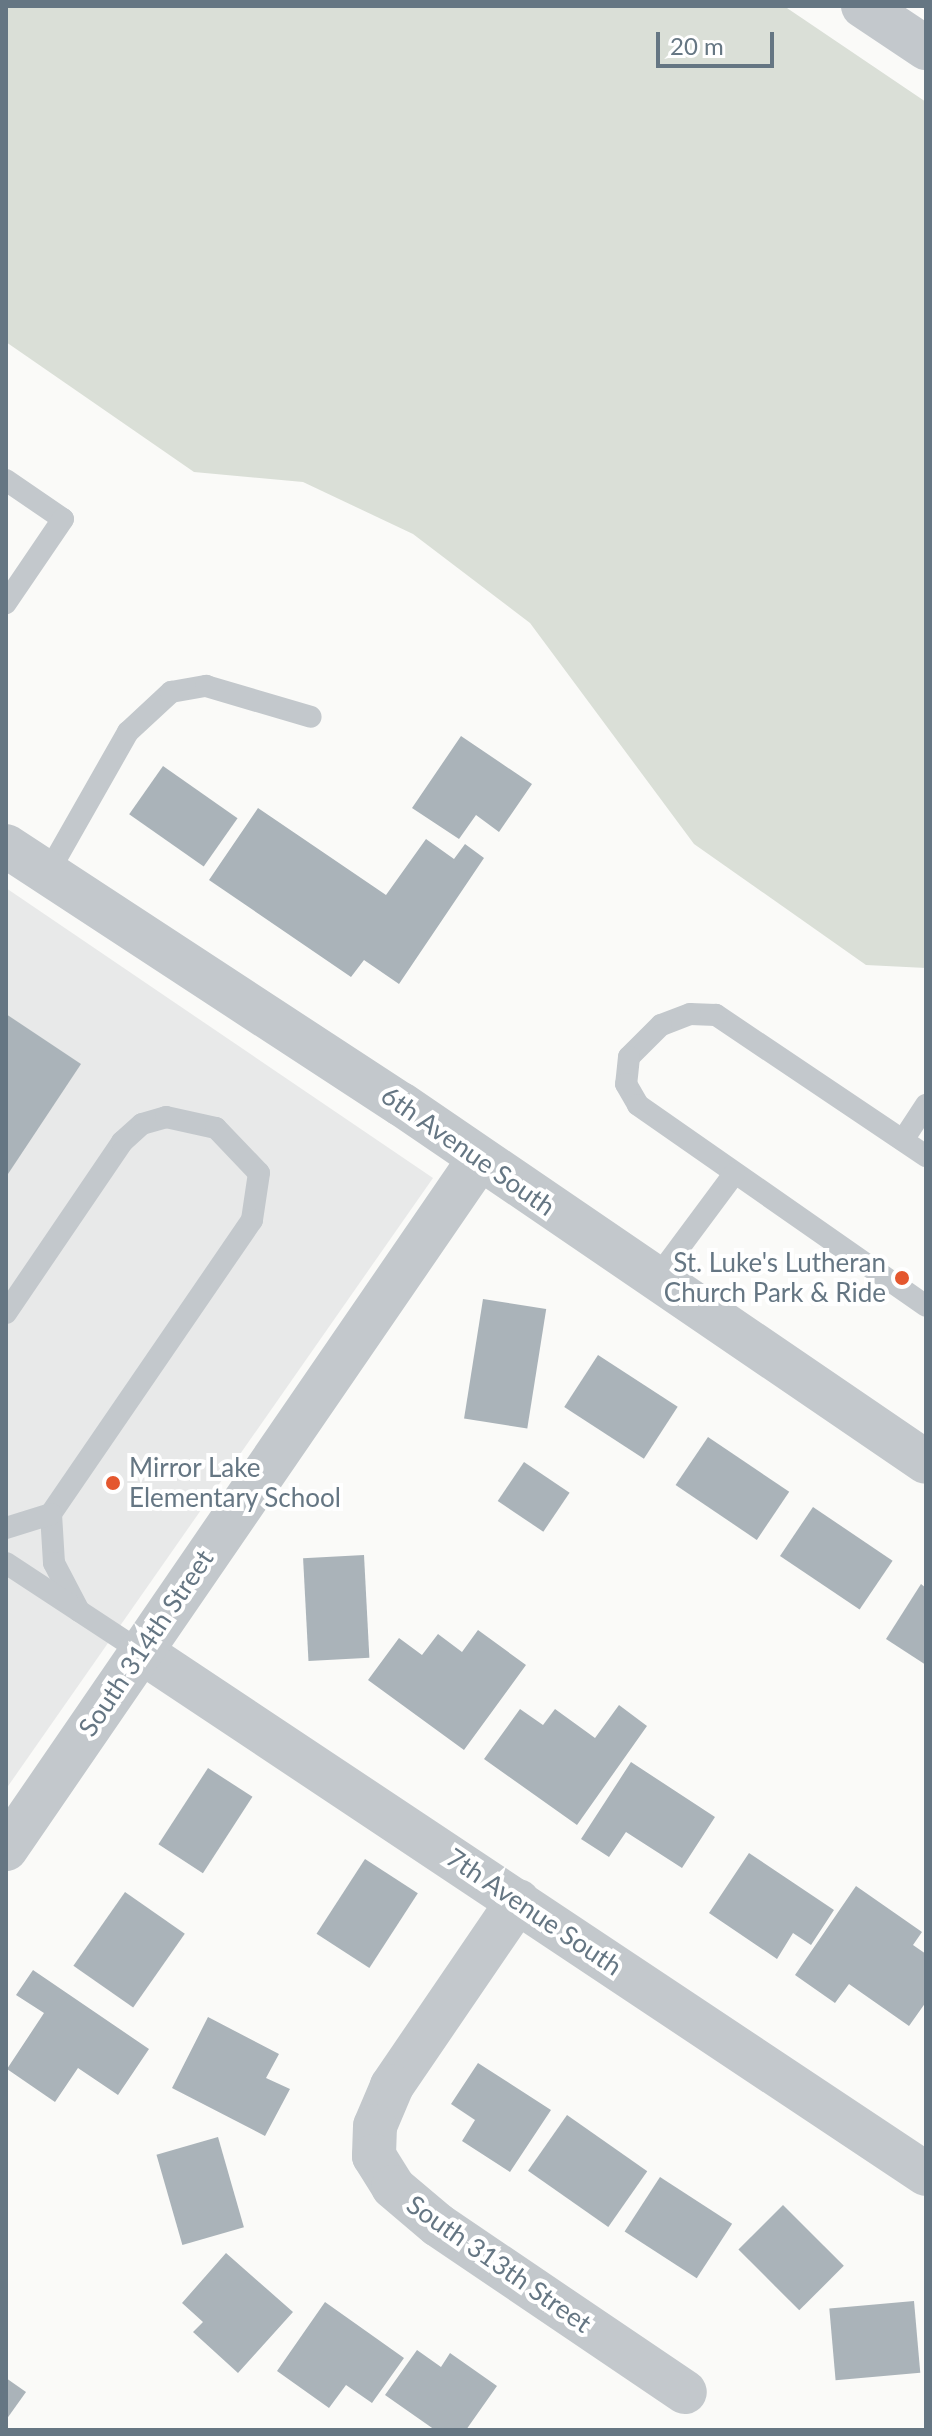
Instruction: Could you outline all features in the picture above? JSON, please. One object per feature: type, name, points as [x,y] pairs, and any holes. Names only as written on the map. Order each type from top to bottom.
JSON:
[{"type":"street","points":[[863,6],[926,48]]},
{"type":"street","name":"6th Avenue South","points":[[6,846],[49,871],[926,1462]]},
{"type":"street","name":"South 314th Street","points":[[6,1849],[478,1161]]},
{"type":"street","name":"7th Avenue South","points":[[140,1651],[926,2174]]},
{"type":"street","name":"South 313th Street","points":[[518,1901],[392,2086],[375,2126],[374,2156],[393,2187],[438,2225],[685,2392]]},
{"type":"lane","points":[[6,480],[63,519],[6,603]]},
{"type":"lane","points":[[49,871],[128,732],[171,692],[206,686],[311,717]]},
{"type":"lane","points":[[926,1156],[716,1015],[661,1025],[629,1057],[626,1084],[659,1123],[926,1306]]},
{"type":"lane","points":[[903,1140],[926,1105]]},
{"type":"lane","points":[[6,1313],[122,1142],[142,1124],[166,1117],[216,1128],[259,1173],[252,1220],[51,1514],[54,1563],[79,1611]]},
{"type":"lane","points":[[656,1279],[734,1174]]},
{"type":"lane","points":[[6,1528],[51,1514]]},
{"type":"lane","points":[[6,1563],[140,1651]]},
{"type":"shaded area","points":[[6,6],[784,6],[926,102],[926,968],[866,965],[694,844],[530,623],[413,534],[303,482],[194,472],[6,342]]},
{"type":"shaded area","name":"Mirror Lake Elementary School","points":[[6,888],[433,1178],[6,1789]]},
{"type":"building","points":[[461,736],[532,784],[499,832],[476,815],[459,839],[412,808]]},
{"type":"building","points":[[163,766],[238,818],[204,867],[129,814]]},
{"type":"building","points":[[258,808],[386,895],[426,839],[454,859],[465,844],[484,858],[399,984],[364,960],[351,977],[209,880]]},
{"type":"building","points":[[6,1014],[81,1064],[6,1177]]},
{"type":"building","points":[[483,1299],[546,1309],[527,1429],[464,1419]]},
{"type":"building","points":[[598,1355],[678,1407],[644,1459],[564,1407]]},
{"type":"building","points":[[708,1437],[789,1492],[757,1540],[676,1485]]},
{"type":"building","points":[[524,1462],[570,1493],[543,1532],[498,1501]]},
{"type":"building","points":[[813,1507],[893,1561],[860,1610],[780,1556]]},
{"type":"building","points":[[364,1555],[369,1658],[308,1661],[303,1558]]},
{"type":"building","points":[[921,1584],[926,1588],[926,1665],[886,1639]]},
{"type":"building","points":[[478,1630],[526,1665],[464,1750],[368,1680],[399,1638],[422,1655],[438,1634],[462,1652]]},
{"type":"building","points":[[619,1705],[647,1726],[577,1825],[484,1759],[520,1709],[543,1725],[555,1709],[595,1738]]},
{"type":"building","points":[[631,1762],[715,1817],[682,1868],[626,1832],[609,1857],[581,1839]]},
{"type":"building","points":[[208,1768],[252,1797],[203,1873],[158,1844]]},
{"type":"building","points":[[749,1853],[834,1910],[811,1945],[793,1933],[777,1959],[709,1913]]},
{"type":"building","points":[[365,1859],[418,1893],[369,1968],[317,1934]]},
{"type":"building","points":[[856,1886],[922,1932],[913,1945],[926,1954],[926,2002],[909,2026],[849,1984],[835,2003],[795,1975]]},
{"type":"building","points":[[125,1892],[185,1934],[133,2008],[73,1966]]},
{"type":"building","points":[[33,1970],[149,2049],[118,2095],[78,2068],[55,2102],[7,2069],[44,2013],[16,1995]]},
{"type":"building","points":[[208,2017],[279,2054],[266,2078],[290,2089],[265,2136],[172,2088]]},
{"type":"building","points":[[478,2063],[551,2110],[510,2172],[462,2141],[475,2120],[451,2104]]},
{"type":"building","points":[[567,2115],[647,2171],[608,2227],[528,2171]]},
{"type":"building","points":[[218,2137],[244,2227],[182,2245],[156,2155]]},
{"type":"building","points":[[660,2177],[732,2224],[697,2278],[625,2232]]},
{"type":"building","points":[[783,2205],[844,2266],[799,2310],[738,2250]]},
{"type":"building","points":[[226,2253],[293,2312],[238,2373],[193,2332],[203,2322],[182,2303]]},
{"type":"building","points":[[914,2301],[920,2373],[836,2380],[829,2308]]},
{"type":"building","points":[[325,2302],[404,2358],[372,2403],[346,2385],[329,2408],[277,2371]]},
{"type":"building","points":[[417,2350],[441,2367],[450,2353],[497,2386],[466,2430],[435,2430],[385,2395]]},
{"type":"building","points":[[6,2378],[26,2392],[6,2420]]},
{"type":"place","name":"St. Luke's Lutheran Church Park & Ride","points":[[902,1278]]},
{"type":"place","name":"Mirror Lake Elementary School","points":[[113,1483]]}]
